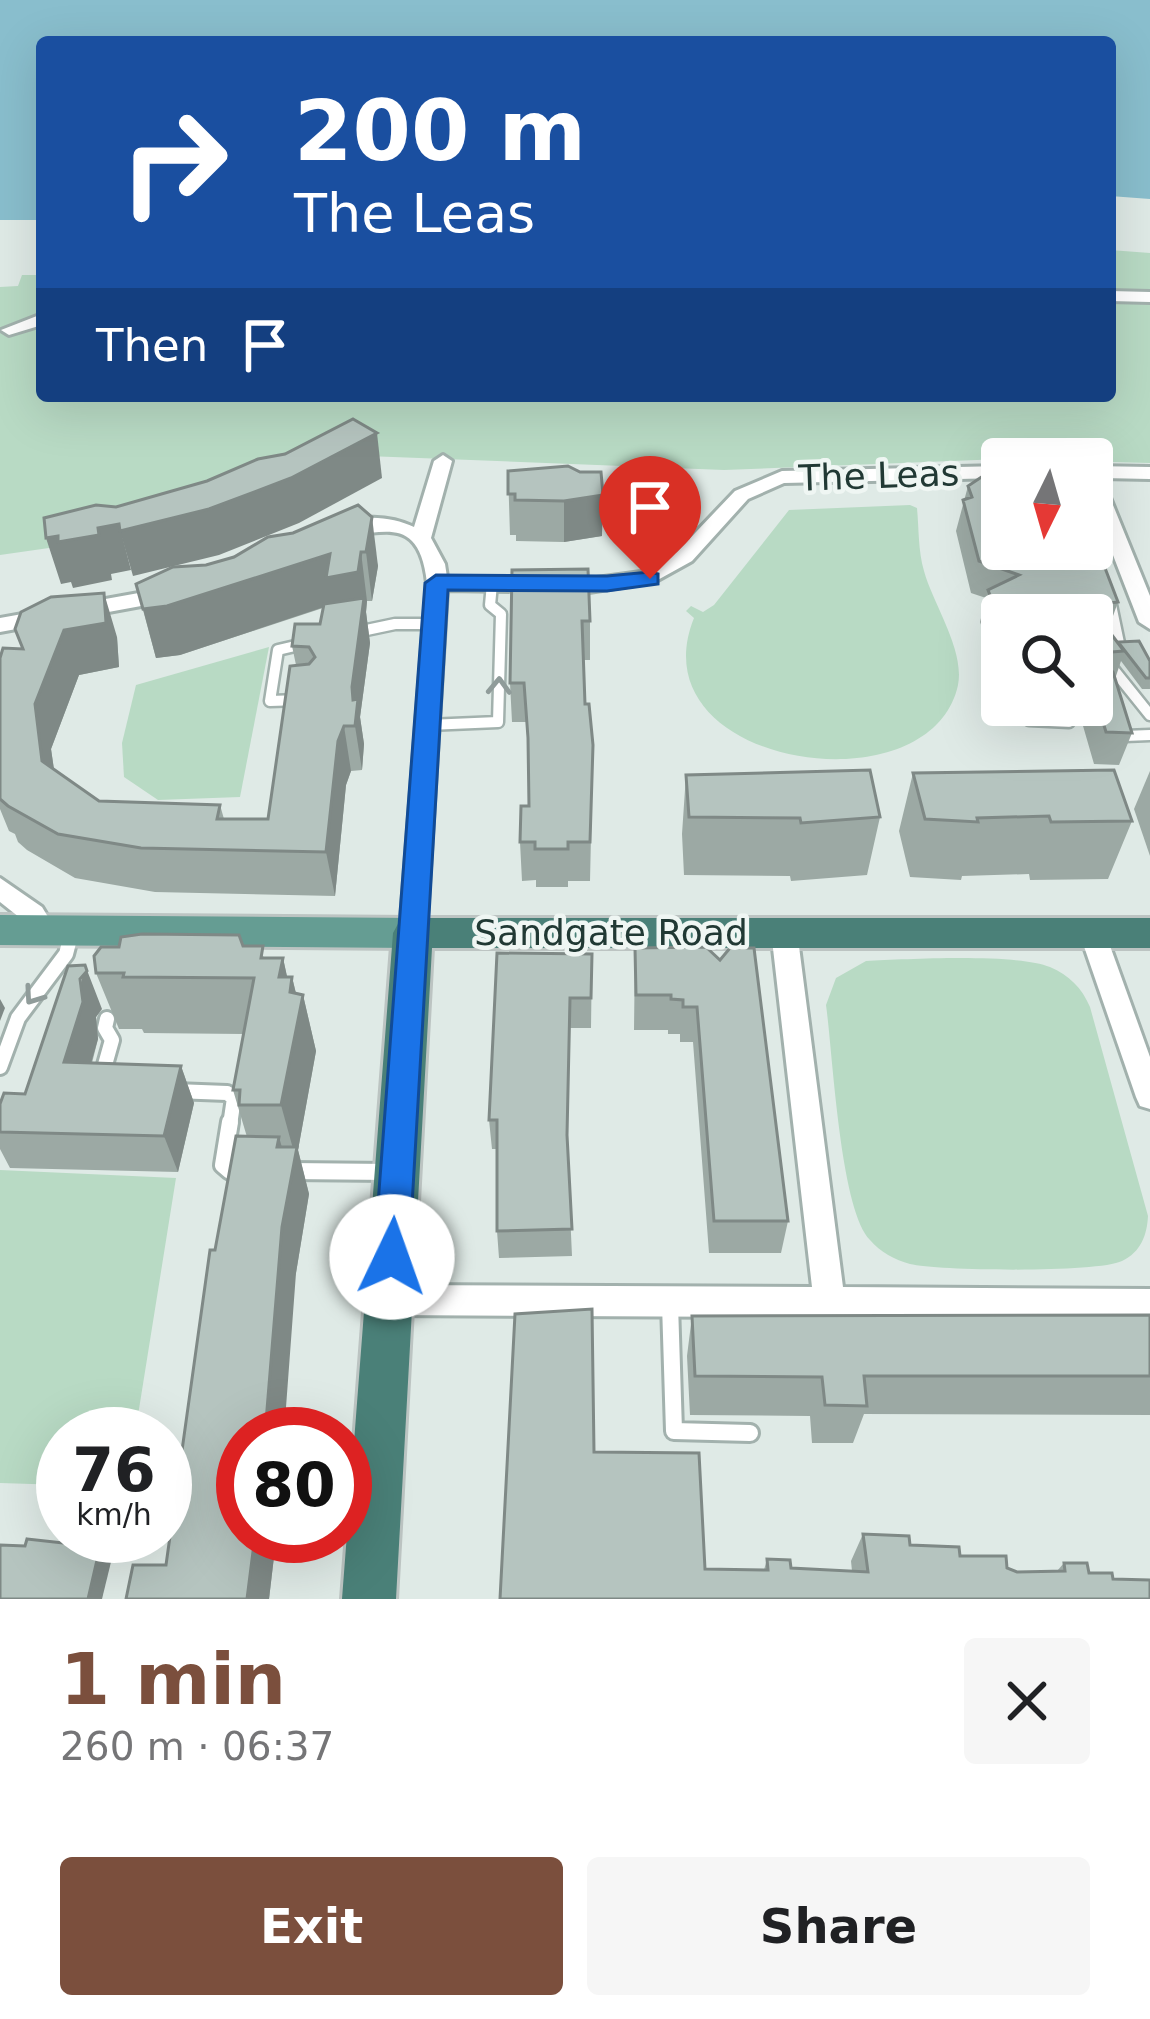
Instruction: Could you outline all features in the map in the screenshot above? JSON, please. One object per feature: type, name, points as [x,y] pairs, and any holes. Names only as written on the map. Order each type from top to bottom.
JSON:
[{"type":"highway","name":"Sandgate Road","points":[[413,933],[1150,933]]},
{"type":"highway","points":[[369,1599],[413,933]]},
{"type":"main road","name":"Sandgate Road","points":[[0,931],[58,930],[127,942],[413,933]]},
{"type":"street","points":[[1116,296],[1150,297]]},
{"type":"street","points":[[4,331],[36,321]]},
{"type":"street","points":[[421,538],[443,461]]},
{"type":"street","name":"The Leas","points":[[436,583],[650,579],[674,566],[728,502],[759,484],[782,477],[981,472]]},
{"type":"street","points":[[1113,474],[1150,473]]},
{"type":"street","points":[[330,535],[374,522],[408,528],[421,538],[435,564],[413,933]]},
{"type":"street","points":[[1113,547],[1150,622]]},
{"type":"street","points":[[0,626],[192,588]]},
{"type":"street","points":[[0,888],[58,930]]},
{"type":"street","points":[[784,932],[829,1300]]},
{"type":"street","points":[[1092,932],[1150,1096]]},
{"type":"street","points":[[389,1300],[1150,1304]]},
{"type":"lane","points":[[426,725],[498,722],[501,614],[490,605],[492,584]]},
{"type":"lane","points":[[1102,584],[1119,643]]},
{"type":"lane","points":[[348,634],[395,624],[433,624]]},
{"type":"lane","points":[[313,700],[270,701],[278,650],[325,640]]},
{"type":"lane","points":[[1113,643],[1138,643]]},
{"type":"lane","points":[[1113,669],[1150,715]]},
{"type":"lane","points":[[1113,694],[1126,688]]},
{"type":"lane","points":[[1119,715],[1125,736],[1150,735]]},
{"type":"lane","points":[[0,1067],[18,1018],[66,954],[58,930]]},
{"type":"lane","points":[[107,1019],[105,1028],[112,1040],[100,1083],[109,1089]]},
{"type":"lane","points":[[156,1090],[227,1093],[234,1098],[223,1165],[230,1171],[253,1171]]},
{"type":"lane","points":[[276,1171],[396,1172]]},
{"type":"lane","points":[[670,1300],[674,1431],[750,1433]]},
{"type":"green space","points":[[1116,250],[1150,253],[1150,463],[1113,462],[1113,438],[981,438],[981,460],[724,470],[341,455],[188,519],[112,539],[0,555],[0,287],[18,286],[22,275],[36,275],[36,402],[1116,402]]},
{"type":"green space","points":[[917,508],[924,571],[953,642],[959,671],[958,685],[936,725],[897,749],[847,759],[793,755],[744,738],[706,709],[687,669],[694,618],[686,611],[691,606],[703,612],[714,605],[789,510]]},
{"type":"green space","points":[[269,647],[240,797],[158,800],[124,777],[122,743],[136,685]]},
{"type":"green space","points":[[1012,960],[1050,967],[1074,983],[1090,1007],[1148,1216],[1134,1253],[1122,1261],[1083,1268],[952,1268],[904,1262],[870,1240],[851,1197],[845,1165],[826,1005],[836,978],[866,961]]},
{"type":"green space","points":[[0,1170],[176,1178],[139,1407],[36,1407],[36,1484],[0,1483]]},
{"type":"water","points":[[0,0],[1150,0],[1150,199],[1116,196],[1116,36],[36,36],[36,220],[0,220]]},
{"type":"building","points":[[353,419],[377,433],[291,478],[209,509],[120,531],[119,524],[98,528],[99,535],[58,542],[58,536],[46,538],[44,518],[96,505],[116,507],[207,481],[258,459],[285,454]]},
{"type":"building","points":[[568,466],[580,472],[601,472],[603,495],[564,501],[515,500],[515,494],[508,494],[508,471]]},
{"type":"building","points":[[981,477],[981,562],[963,500],[972,497],[968,486]]},
{"type":"building","points":[[358,505],[372,517],[358,572],[326,578],[330,554],[167,606],[143,609],[136,584],[173,567],[234,557],[268,537],[293,533]]},
{"type":"building","points":[[588,569],[590,621],[582,621],[585,704],[589,704],[593,745],[590,842],[568,842],[568,849],[535,849],[535,842],[520,842],[521,806],[529,806],[528,738],[524,683],[510,683],[512,570]]},
{"type":"building","points":[[1005,570],[1106,570],[1118,602],[1113,603],[1113,594],[990,594],[988,590],[1019,575]]},
{"type":"building","points":[[104,593],[106,623],[64,630],[35,704],[42,761],[99,801],[220,805],[217,819],[268,819],[290,666],[309,664],[315,657],[309,647],[292,646],[295,624],[320,624],[324,604],[364,598],[352,687],[353,700],[358,699],[355,726],[344,726],[338,741],[326,852],[141,848],[58,834],[0,799],[0,658],[3,648],[23,649],[15,629],[21,612],[51,597]]},
{"type":"building","points":[[1139,641],[1150,661],[1150,678],[1118,642]]},
{"type":"building","points":[[1113,672],[1132,733],[1106,732],[1104,726],[1113,726]]},
{"type":"building","points":[[870,770],[880,817],[801,823],[800,818],[689,817],[686,775]]},
{"type":"building","points":[[1114,770],[1132,821],[1051,822],[1049,816],[977,818],[978,822],[925,819],[913,773]]},
{"type":"building","points":[[239,935],[243,946],[263,946],[261,958],[283,958],[279,977],[292,977],[290,992],[303,995],[281,1105],[239,1105],[240,1090],[233,1090],[254,978],[96,973],[94,956],[101,947],[119,947],[121,937]]},
{"type":"building","points":[[706,947],[720,960],[730,948],[754,948],[788,1221],[714,1221],[697,1007],[683,1007],[683,1000],[671,999],[671,995],[636,995],[635,948]]},
{"type":"building","points":[[497,953],[592,954],[591,998],[570,998],[567,1135],[572,1229],[497,1231],[497,1120],[489,1120]]},
{"type":"building","points":[[85,965],[87,971],[80,979],[83,1002],[64,1062],[181,1066],[164,1136],[0,1132],[4,1093],[25,1094],[68,966]]},
{"type":"building","points":[[236,1136],[279,1137],[277,1147],[297,1147],[282,1227],[267,1407],[216,1407],[216,1563],[252,1563],[247,1599],[126,1599],[133,1565],[192,1563],[192,1407],[188,1407],[210,1250],[215,1250]]},
{"type":"building","points":[[592,1309],[594,1452],[699,1453],[705,1569],[768,1570],[767,1559],[790,1560],[791,1568],[868,1572],[863,1534],[909,1536],[910,1545],[959,1547],[960,1556],[1006,1556],[1007,1568],[1017,1572],[1065,1571],[1064,1563],[1087,1563],[1089,1573],[1150,1580],[1150,1599],[500,1599],[515,1314]]},
{"type":"building","points":[[1150,1315],[1150,1376],[864,1376],[867,1406],[825,1405],[822,1377],[695,1376],[692,1316]]},
{"type":"building","points":[[27,1539],[36,1540],[36,1563],[96,1563],[88,1599],[0,1599],[0,1545],[25,1546]]},
{"type":"route","points":[[392,1257],[436,583],[607,584],[650,579]]}]
